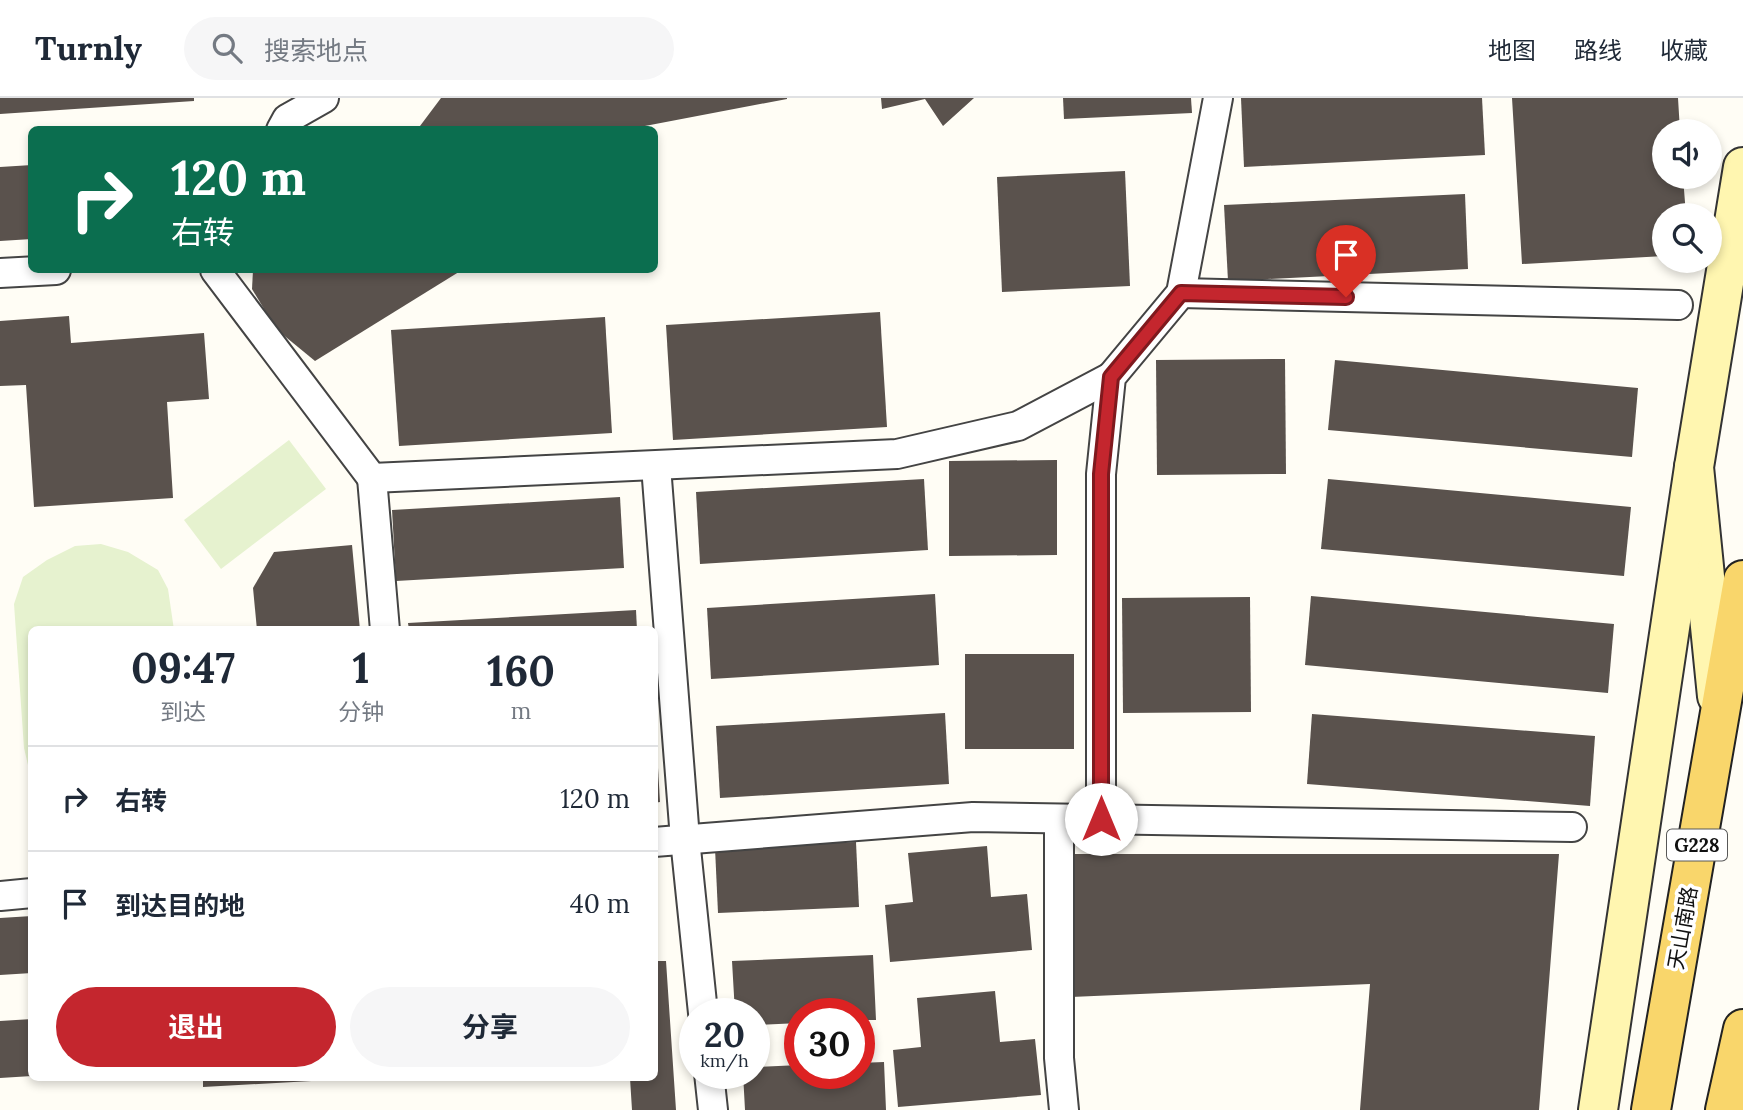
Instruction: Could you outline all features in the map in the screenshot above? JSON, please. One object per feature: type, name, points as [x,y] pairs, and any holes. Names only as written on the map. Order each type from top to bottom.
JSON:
[{"type":"main road","points":[[1598,1110],[1694,467],[1743,167]]},
{"type":"main road","points":[[1694,467],[1719,718]]},
{"type":"main road","name":"天山南路","points":[[1651,1110],[1743,580]]},
{"type":"main road","points":[[1725,1110],[1743,1029]]},
{"type":"street","points":[[283,126],[287,119],[324,98]]},
{"type":"street","points":[[372,478],[897,454],[1018,426],[1111,377],[1181,293],[1218,98]]},
{"type":"street","points":[[0,273],[28,272]]},
{"type":"street","points":[[217,273],[372,478],[385,626]]},
{"type":"street","points":[[1181,293],[1678,305]]},
{"type":"street","points":[[1101,819],[1101,474],[1111,377]]},
{"type":"street","points":[[656,466],[685,839],[701,998]]},
{"type":"street","points":[[658,842],[973,817],[1572,827]]},
{"type":"street","points":[[1059,819],[1059,1058],[1064,1110]]},
{"type":"street","points":[[0,896],[28,893]]},
{"type":"street","points":[[711,1089],[713,1110]]},
{"type":"green space","points":[[289,440],[326,489],[221,569],[184,520]]},
{"type":"green space","points":[[101,544],[128,552],[158,570],[168,589],[173,626],[28,626],[28,765],[24,748],[14,604],[23,577],[47,560],[75,546]]},
{"type":"building","points":[[0,98],[194,98],[194,101],[0,114]]},
{"type":"building","points":[[441,98],[787,98],[645,126],[420,126]]},
{"type":"building","points":[[881,98],[974,98],[943,126],[925,99],[882,109]]},
{"type":"building","points":[[1063,98],[1191,98],[1192,113],[1064,119]]},
{"type":"building","points":[[1241,98],[1482,98],[1485,155],[1244,167]]},
{"type":"building","points":[[1512,98],[1678,98],[1679,119],[1652,119],[1652,189],[1684,189],[1685,203],[1652,203],[1652,257],[1522,264]]},
{"type":"building","points":[[28,165],[28,239],[0,241],[0,167]]},
{"type":"building","points":[[1125,171],[1130,286],[1002,292],[997,177]]},
{"type":"building","points":[[1465,194],[1468,269],[1228,281],[1224,205]]},
{"type":"building","points":[[253,273],[457,273],[315,361],[276,329],[252,289]]},
{"type":"building","points":[[880,312],[887,427],[673,440],[666,325]]},
{"type":"building","points":[[69,316],[71,343],[204,333],[209,399],[167,402],[173,498],[34,507],[26,385],[0,386],[0,321]]},
{"type":"building","points":[[605,317],[612,433],[399,446],[391,330]]},
{"type":"building","points":[[1285,359],[1286,474],[1157,475],[1156,360]]},
{"type":"building","points":[[1335,360],[1638,388],[1632,457],[1328,430]]},
{"type":"building","points":[[1057,460],[1057,555],[949,556],[949,461]]},
{"type":"building","points":[[924,479],[928,550],[700,564],[696,492]]},
{"type":"building","points":[[1328,479],[1631,507],[1624,576],[1321,549]]},
{"type":"building","points":[[620,497],[624,568],[396,581],[392,510]]},
{"type":"building","points":[[352,545],[360,626],[257,626],[253,588],[274,552]]},
{"type":"building","points":[[935,594],[939,665],[711,679],[707,608]]},
{"type":"building","points":[[1311,596],[1614,624],[1608,693],[1305,665]]},
{"type":"building","points":[[1250,597],[1251,712],[1123,713],[1122,598]]},
{"type":"building","points":[[636,610],[637,626],[408,626],[408,623]]},
{"type":"building","points":[[965,654],[1074,654],[1074,749],[965,749]]},
{"type":"building","points":[[945,713],[949,784],[720,798],[716,726]]},
{"type":"building","points":[[1312,714],[1595,736],[1590,806],[1307,784]]},
{"type":"building","points":[[658,768],[660,802],[658,802]]},
{"type":"building","points":[[856,842],[859,907],[718,913],[715,848]]},
{"type":"building","points":[[987,846],[991,897],[1027,894],[1032,950],[890,962],[885,905],[913,902],[908,853]]},
{"type":"building","points":[[1075,854],[1559,854],[1539,1110],[1360,1110],[1370,984],[1071,997]]},
{"type":"building","points":[[28,916],[28,973],[0,975],[0,918]]},
{"type":"building","points":[[873,955],[875,998],[784,998],[784,1024],[770,1024],[770,998],[734,998],[732,961]]},
{"type":"building","points":[[658,961],[666,961],[676,1110],[632,1110],[630,1081],[658,1081]]},
{"type":"building","points":[[995,991],[1000,1042],[1035,1039],[1041,1095],[898,1107],[893,1050],[921,1047],[917,998]]},
{"type":"building","points":[[28,1019],[28,1076],[0,1078],[0,1021]]},
{"type":"building","points":[[875,1062],[884,1062],[886,1110],[745,1110],[744,1089],[770,1089],[770,1066],[784,1066],[784,1089],[875,1089]]},
{"type":"building","points":[[203,1081],[311,1081],[203,1087]]},
{"type":"route","points":[[1101,819],[1101,474],[1111,377],[1181,293],[1346,297]]}]
